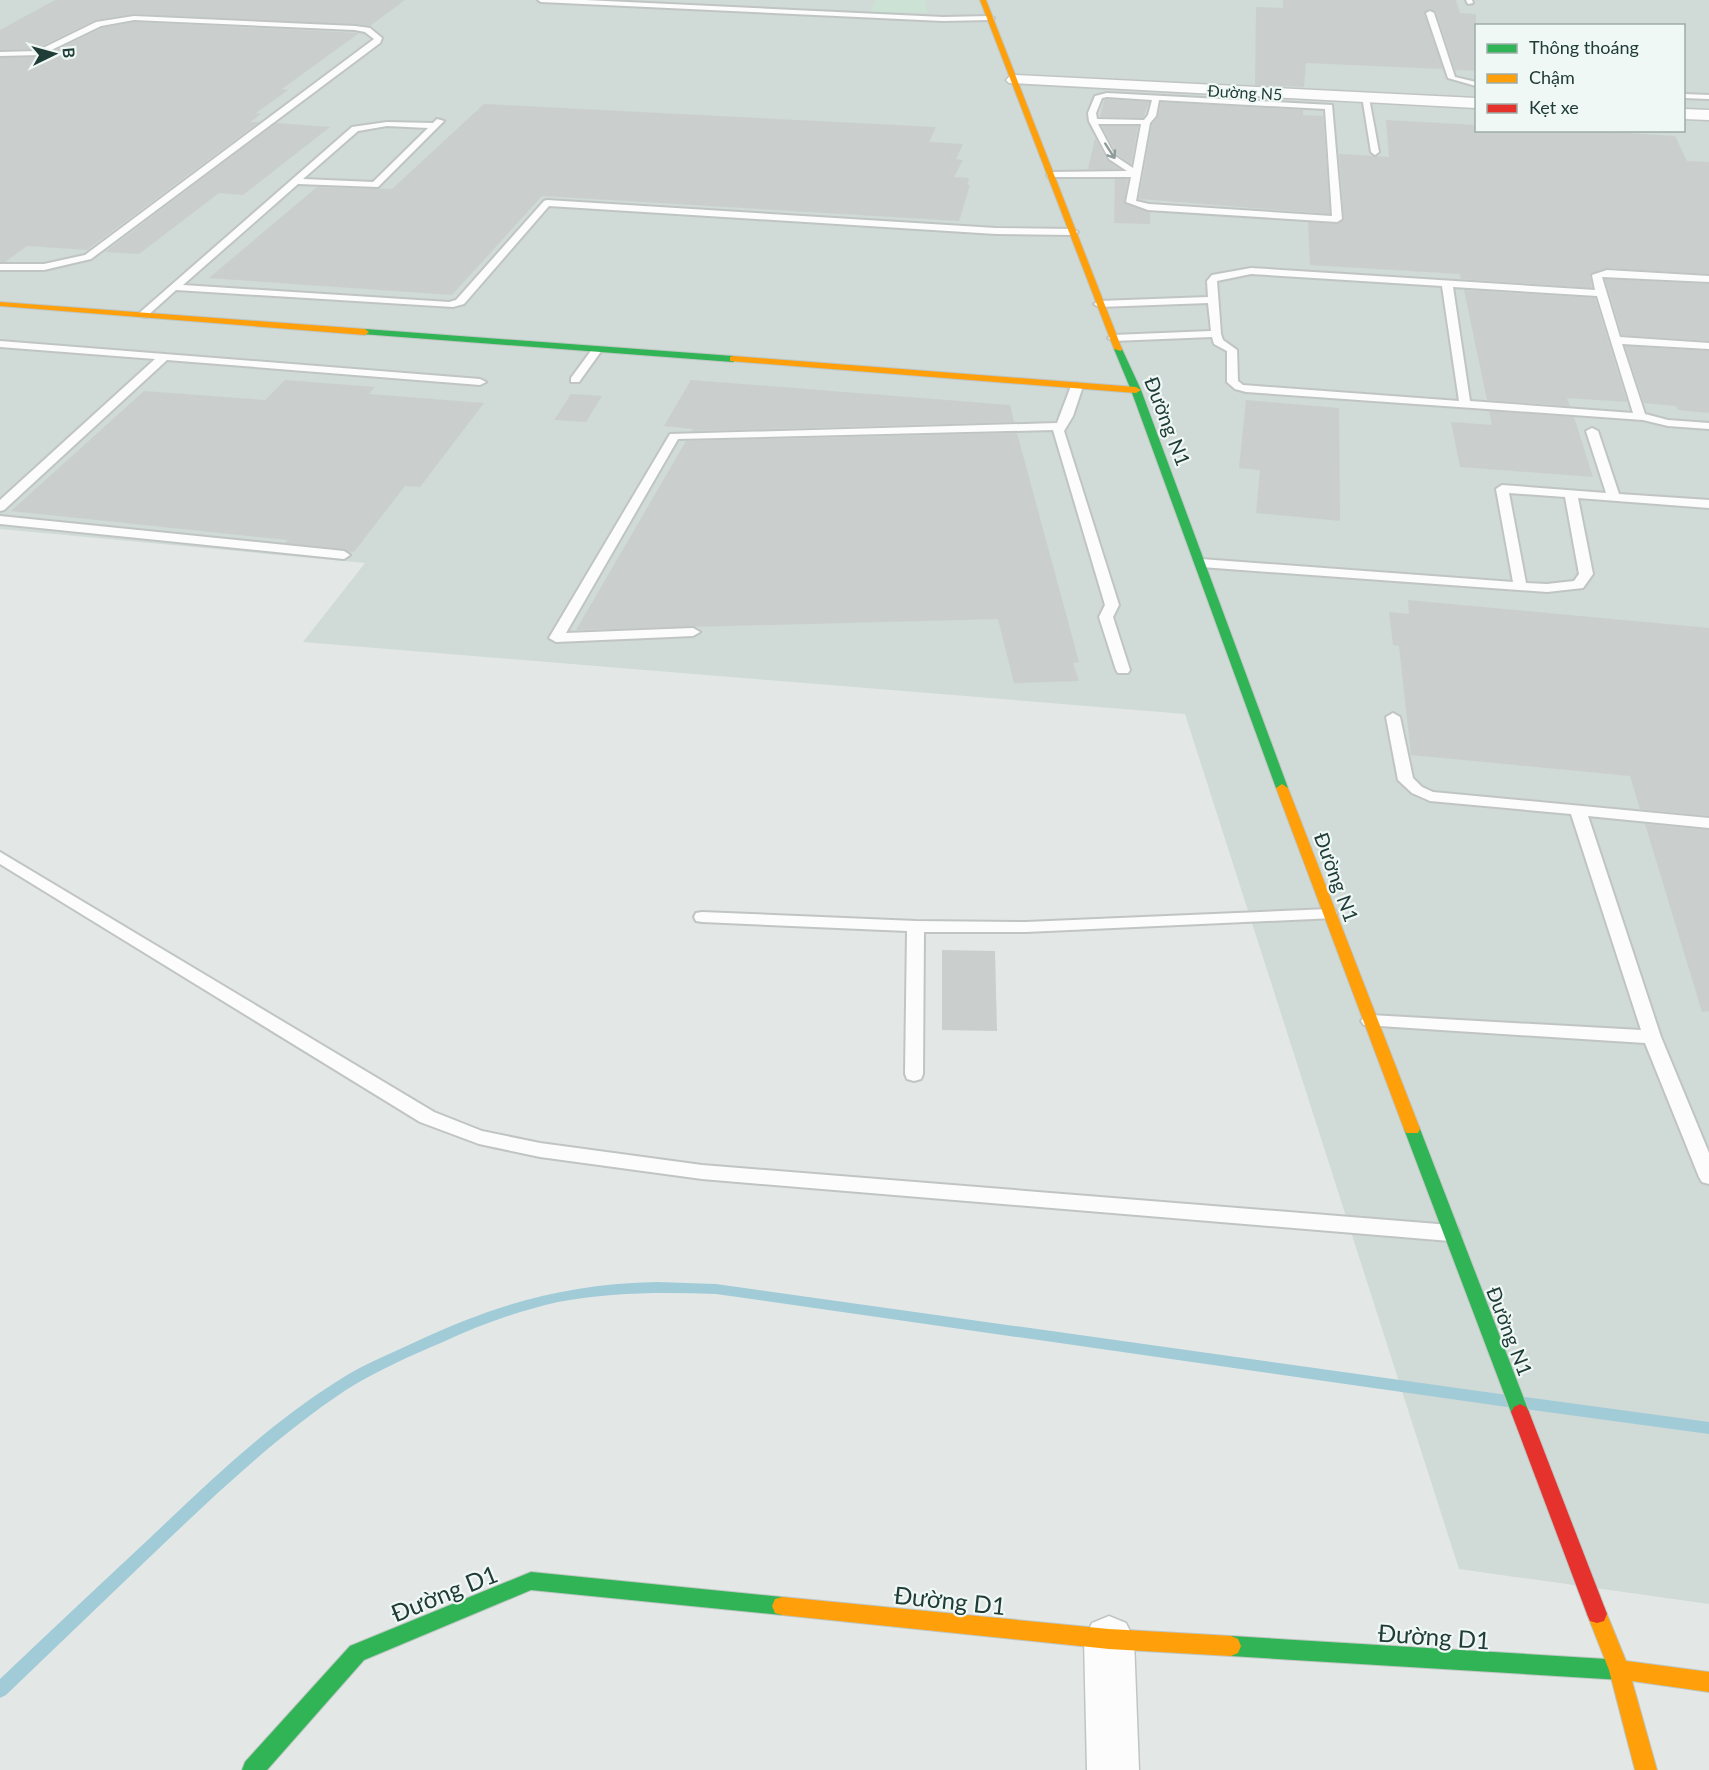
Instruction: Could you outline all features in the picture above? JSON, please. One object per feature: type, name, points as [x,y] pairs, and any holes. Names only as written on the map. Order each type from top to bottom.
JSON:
[{"type":"street","name":"Đường N1","points":[[983,0],[1099,304],[1136,390],[1329,914],[1619,1670],[1646,1770]]},
{"type":"street","name":"Đường N5","points":[[1014,80],[1475,103]]},
{"type":"street","points":[[1685,114],[1709,115]]},
{"type":"street","points":[[0,304],[1136,390]]},
{"type":"street","name":"Đường D1","points":[[253,1770],[357,1653],[531,1581],[1109,1639],[1619,1670],[1709,1682]]},
{"type":"street","points":[[1109,1639],[1113,1770]]},
{"type":"lane","points":[[540,0],[931,18],[990,18]]},
{"type":"lane","points":[[1430,13],[1452,78],[1475,84]]},
{"type":"lane","points":[[0,54],[38,53],[99,24],[134,18],[355,28],[367,30],[378,38],[377,42],[88,257],[64,266],[36,269],[0,267]]},
{"type":"lane","points":[[1136,174],[1112,157],[1093,121],[1092,113],[1099,96],[1156,98],[1329,107],[1337,219],[1137,205],[1131,202],[1146,122],[1152,116],[1156,98]]},
{"type":"lane","points":[[1685,96],[1709,97]]},
{"type":"lane","points":[[1365,98],[1375,152]]},
{"type":"lane","points":[[1093,121],[1146,122]]},
{"type":"lane","points":[[142,315],[174,287],[296,181],[356,129],[387,124],[439,123],[375,185],[296,181]]},
{"type":"lane","points":[[1051,175],[1136,174]]},
{"type":"lane","points":[[174,287],[449,305],[460,302],[547,203],[996,231],[1073,232]]},
{"type":"lane","points":[[1600,293],[1240,272],[1215,278],[1212,281],[1218,342],[1232,350],[1233,382],[1239,387],[1640,416],[1668,423],[1709,426]]},
{"type":"lane","points":[[1640,416],[1600,293],[1597,275],[1607,273],[1709,279]]},
{"type":"lane","points":[[1447,283],[1465,404]]},
{"type":"lane","points":[[1099,304],[1213,300]]},
{"type":"lane","points":[[1113,338],[1216,334]]},
{"type":"lane","points":[[1616,340],[1709,346]]},
{"type":"lane","points":[[0,344],[480,382]]},
{"type":"lane","points":[[575,380],[597,350]]},
{"type":"lane","points":[[3,501],[164,357]]},
{"type":"lane","points":[[1077,386],[1067,417],[1058,432],[1112,605],[1106,617],[1123,670]]},
{"type":"lane","points":[[693,633],[556,638],[674,436],[1061,426]]},
{"type":"lane","points":[[1592,431],[1614,498]]},
{"type":"lane","points":[[1520,586],[1502,489],[1709,504]]},
{"type":"lane","points":[[1201,563],[1547,588],[1578,585],[1586,574],[1571,495]]},
{"type":"lane","points":[[0,520],[344,555]]},
{"type":"lane","points":[[1393,717],[1406,780],[1417,790],[1430,796],[1709,823]]},
{"type":"lane","points":[[1578,811],[1652,1037],[1709,1178]]},
{"type":"lane","points":[[0,857],[427,1117],[479,1137],[540,1150],[702,1172],[1451,1233]]},
{"type":"lane","points":[[702,917],[916,926],[1068,926],[1329,914]]},
{"type":"lane","points":[[914,1074],[916,926]]},
{"type":"lane","points":[[1370,1021],[1652,1037]]},
{"type":"shaded area","points":[[0,0],[1709,0],[1709,1604],[1459,1569],[1185,714],[303,642],[365,563],[0,529]]},
{"type":"green space","points":[[876,0],[925,0],[928,13],[870,12]]},
{"type":"building","points":[[55,0],[405,0],[370,26],[134,14],[95,20],[36,49],[0,50],[0,30]]},
{"type":"building","points":[[1283,0],[1456,0],[1460,13],[1476,14],[1475,71],[1455,70],[1436,12],[1429,9],[1424,14],[1443,69],[1306,63],[1304,87],[1255,85],[1256,7],[1283,8]]},
{"type":"building","points":[[134,22],[359,33],[282,89],[288,90],[256,113],[261,114],[250,122],[259,122],[87,250],[27,246],[5,262],[0,262],[0,58],[42,57],[102,28]]},
{"type":"building","points":[[1104,100],[1149,102],[1143,118],[1100,117]]},
{"type":"building","points":[[1161,102],[1303,110],[1303,115],[1323,116],[1330,214],[1139,199],[1152,124],[1158,116]]},
{"type":"building","points":[[484,104],[936,127],[929,142],[963,144],[956,159],[963,160],[954,177],[969,178],[967,185],[970,185],[959,221],[542,196],[452,295],[209,278],[317,187],[392,189]]},
{"type":"building","points":[[1386,120],[1475,125],[1475,132],[1610,132],[1675,136],[1687,161],[1709,162],[1709,274],[1607,268],[1590,274],[1592,288],[1461,279],[1460,274],[1310,265],[1308,222],[1337,224],[1344,219],[1339,154],[1389,157]]},
{"type":"building","points":[[276,123],[330,127],[243,195],[219,193],[139,254],[105,252]]},
{"type":"building","points":[[1102,126],[1138,126],[1131,164],[1117,154]]},
{"type":"building","points":[[1095,138],[1107,160],[1120,169],[1088,169]]},
{"type":"building","points":[[1115,179],[1128,179],[1124,203],[1150,212],[1150,224],[1114,223]]},
{"type":"building","points":[[1605,279],[1709,284],[1709,341],[1622,335]]},
{"type":"building","points":[[1464,290],[1595,298],[1627,402],[1567,398],[1570,406],[1487,400]]},
{"type":"building","points":[[1625,346],[1709,351],[1709,413],[1678,410],[1676,406],[1644,403]]},
{"type":"building","points":[[285,380],[375,387],[369,394],[484,403],[420,487],[405,486],[354,552],[285,543],[288,540],[11,511],[144,391],[265,400]]},
{"type":"building","points":[[691,380],[1010,405],[1014,422],[692,431],[693,429],[664,426]]},
{"type":"building","points":[[571,394],[602,396],[586,422],[554,420]]},
{"type":"building","points":[[1246,400],[1339,408],[1340,521],[1256,513],[1260,470],[1239,468]]},
{"type":"building","points":[[1489,411],[1574,417],[1593,477],[1460,467],[1451,422],[1492,425]]},
{"type":"building","points":[[1017,433],[1079,662],[1073,663],[1079,681],[1014,683],[998,619],[576,630],[686,441]]},
{"type":"building","points":[[1408,600],[1709,628],[1709,816],[1640,809],[1630,776],[1411,755],[1399,646],[1393,645],[1389,612],[1409,614]]},
{"type":"building","points":[[1645,824],[1709,830],[1709,1011],[1702,1012]]},
{"type":"building","points":[[942,950],[995,951],[997,1031],[942,1030]]},
{"type":"waterway","points":[[0,1690],[217,1484],[289,1423],[341,1386],[385,1362],[477,1321],[509,1310],[578,1293],[617,1289],[716,1289],[1507,1401]]},
{"type":"waterway","points":[[1525,1403],[1709,1428]]},
{"type":"traffic: fast","points":[[365,332],[733,359]]},
{"type":"traffic: fast","points":[[1118,349],[1136,390],[1282,788]]},
{"type":"traffic: fast","points":[[1412,1129],[1520,1412]]},
{"type":"traffic: fast","points":[[253,1770],[357,1653],[531,1581],[782,1606]]},
{"type":"traffic: fast","points":[[1231,1646],[1622,1670]]},
{"type":"traffic: slow","points":[[983,0],[1118,349]]},
{"type":"traffic: slow","points":[[0,304],[365,332]]},
{"type":"traffic: slow","points":[[733,359],[1136,390]]},
{"type":"traffic: slow","points":[[1282,788],[1412,1129]]},
{"type":"traffic: slow","points":[[782,1606],[1109,1639],[1231,1646]]},
{"type":"traffic: slow","points":[[1597,1614],[1619,1670],[1646,1770]]},
{"type":"traffic: slow","points":[[1622,1670],[1709,1682]]},
{"type":"traffic: jam","points":[[1520,1412],[1597,1614]]}]
